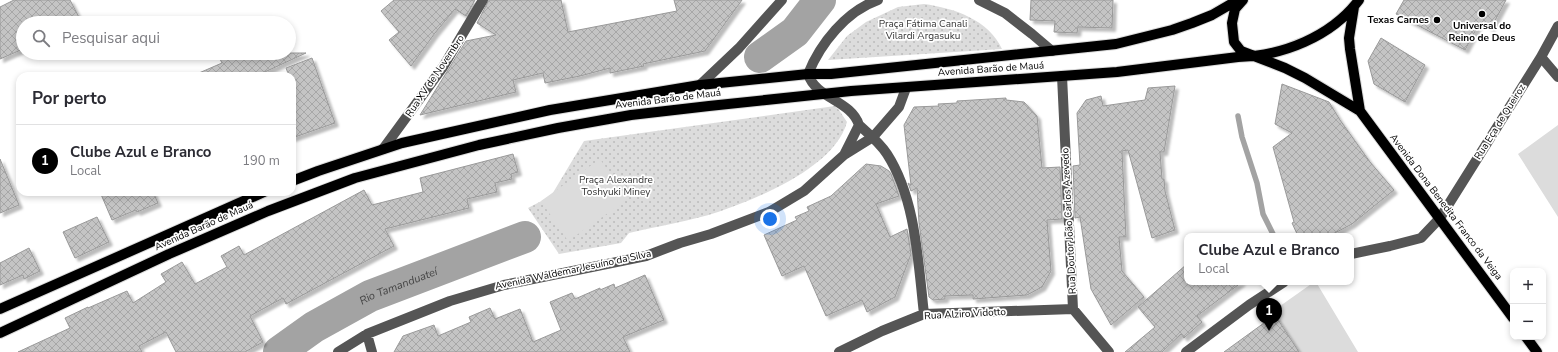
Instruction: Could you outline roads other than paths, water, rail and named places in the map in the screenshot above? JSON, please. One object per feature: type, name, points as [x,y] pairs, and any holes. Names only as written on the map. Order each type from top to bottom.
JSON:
[{"type":"main road","name":"Avenida Barão de Mauá","points":[[296,180],[402,142],[550,110],[700,85],[808,74],[831,74],[1116,44],[1172,30],[1212,15],[1238,0]]},
{"type":"main road","points":[[1243,0],[1235,9],[1232,24],[1232,35],[1234,42],[1241,51],[1305,78],[1360,111]]},
{"type":"main road","name":"Avenida Barão de Mauá","points":[[0,333],[169,254],[268,211],[355,178],[479,145],[558,128],[638,114],[825,94],[1117,72],[1255,56],[1285,51],[1309,40],[1329,28],[1356,4]]},
{"type":"main road","points":[[1356,4],[1350,38],[1350,49],[1360,111]]},
{"type":"main road","name":"Avenida Dona Benedita Franco da Veiga","points":[[1360,111],[1510,314]]},
{"type":"main road","name":"Avenida Barão de Mauá","points":[[0,309],[253,196]]},
{"type":"main road","points":[[1528,340],[1537,352]]},
{"type":"street","name":"Rua XV de Novembro","points":[[382,149],[443,67],[483,0]]},
{"type":"street","points":[[700,85],[739,48],[782,0]]},
{"type":"street","points":[[878,0],[870,2],[848,18],[821,49],[808,74],[814,85],[825,94],[842,104],[853,114],[859,125],[873,137],[887,153],[902,181],[913,224],[924,314]]},
{"type":"street","points":[[979,0],[1005,13],[1052,51]]},
{"type":"street","name":"Rua Eça de Queiroz","points":[[1354,253],[1421,238],[1440,218],[1558,26]]},
{"type":"street","points":[[1540,57],[1558,77]]},
{"type":"street","name":"Rua Doutor João Carlos Azevedo","points":[[1062,76],[1073,309],[1109,352]]},
{"type":"street","points":[[844,155],[873,137],[899,107],[906,88]]},
{"type":"street","points":[[844,155],[859,125]]},
{"type":"street","name":"Avenida Waldemar Jesuíno da Silva","points":[[338,352],[367,334],[450,301],[504,284],[646,256],[769,212],[804,191],[844,155]]},
{"type":"street","points":[[1186,352],[1249,305],[1279,285]]},
{"type":"street","name":"Rua Alziro Vidotto","points":[[839,352],[882,331],[924,314],[1073,309]]},
{"type":"street","points":[[367,334],[372,352]]},
{"type":"waterway","name":"Rio Tamanduateí","points":[[760,57],[795,32],[820,0]]},
{"type":"waterway","points":[[1238,116],[1242,137],[1257,183],[1263,214],[1272,233]]},
{"type":"waterway","name":"Rio Tamanduateí","points":[[279,352],[314,327],[370,296],[525,237]]},
{"type":"place","name":"Universal do Reino de Deus","points":[[1482,14]]},
{"type":"place","name":"Texas Carnes","points":[[1437,20]]},
{"type":"place","name":"Clube Azul e Branco","points":[[1269,331]]},
{"type":"park label","name":"Praça Fátima Canali Vilardi Argasuku","points":[[923,30]]},
{"type":"park label","name":"Praça Alexandre Toshyuki Miney","points":[[616,186]]}]
